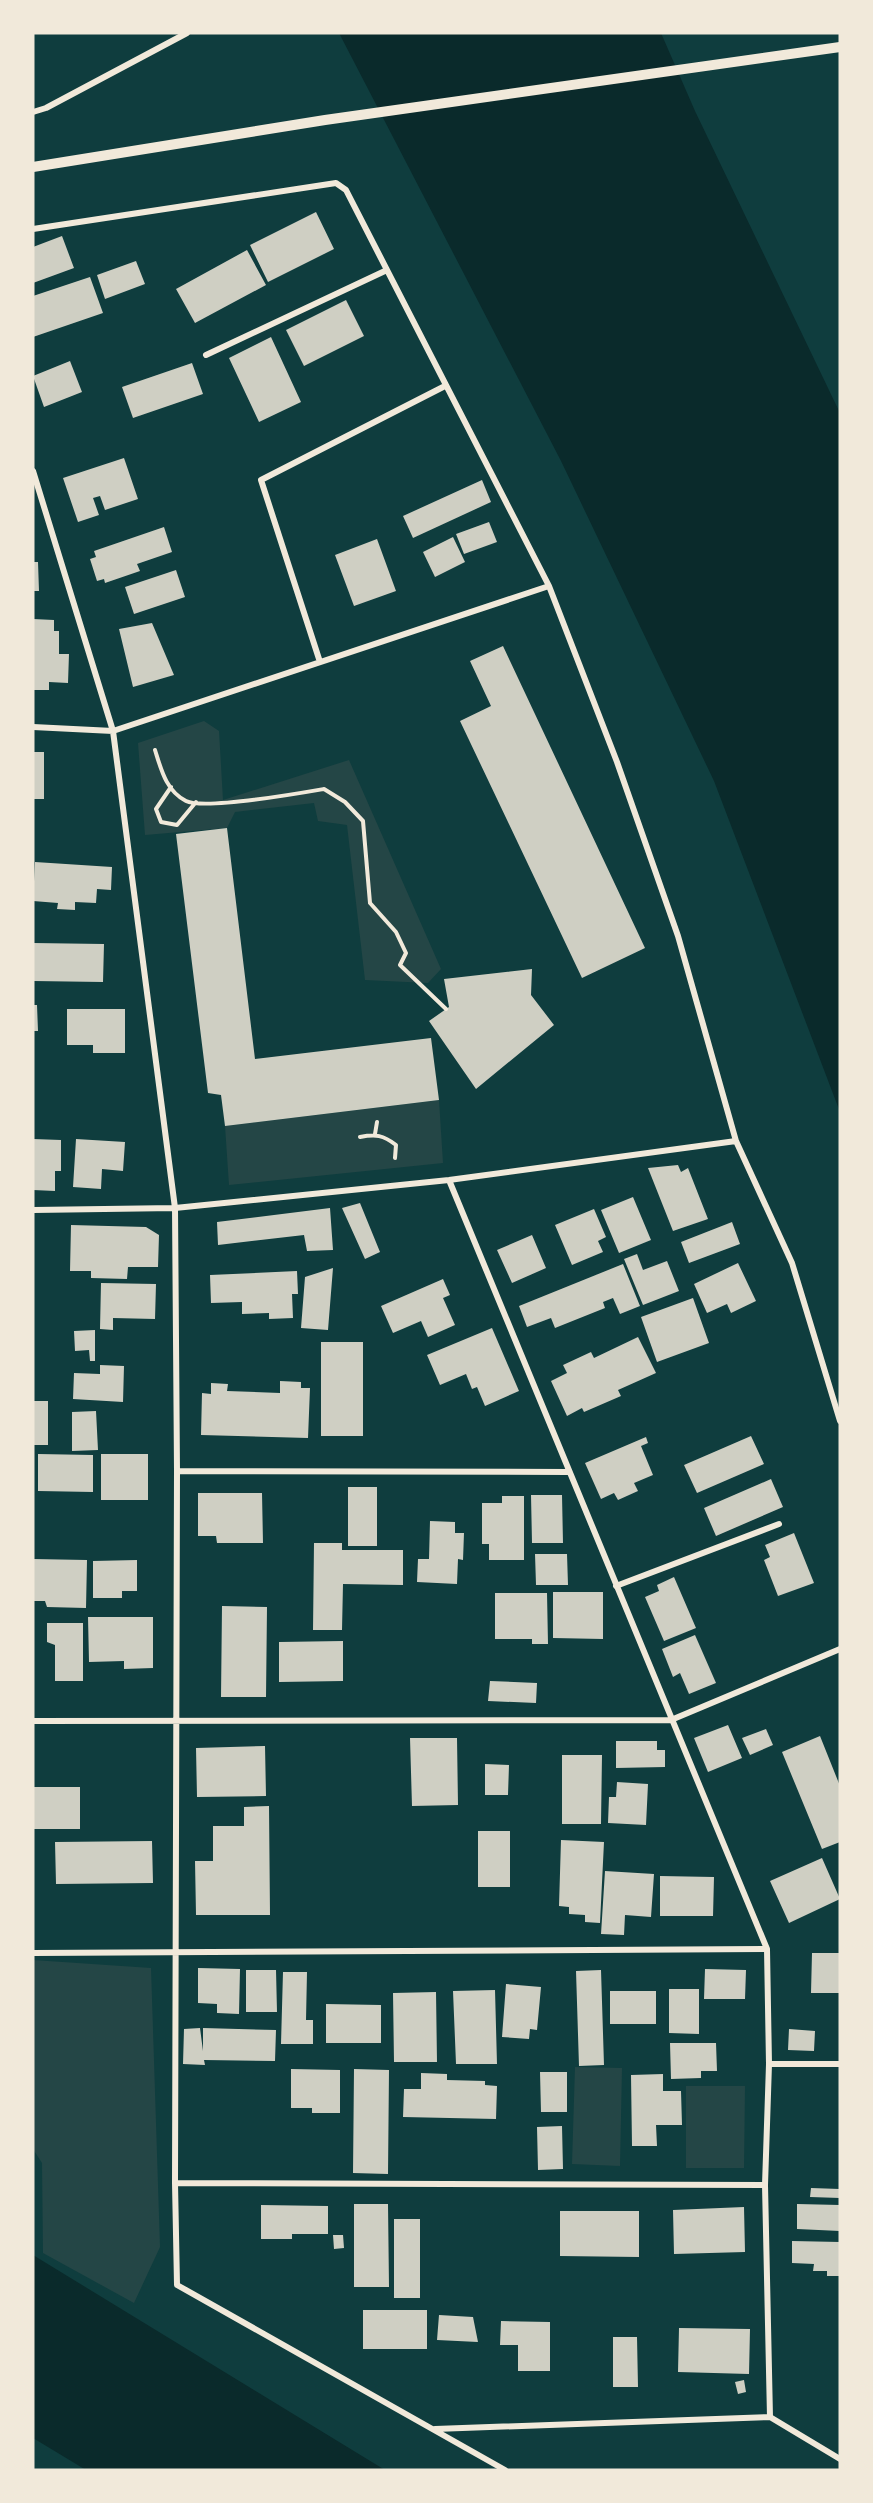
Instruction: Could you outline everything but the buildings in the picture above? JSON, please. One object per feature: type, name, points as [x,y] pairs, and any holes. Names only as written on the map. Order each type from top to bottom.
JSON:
[{"type":"street","points":[[33,112],[46,108],[187,33]]},
{"type":"street","points":[[33,167],[326,120],[838,47]]},
{"type":"street","points":[[33,229],[336,183],[346,190],[549,586],[617,762],[678,936],[736,1141],[792,1263],[840,1422]]},
{"type":"street","points":[[206,355],[387,270]]},
{"type":"street","points":[[320,663],[261,480],[446,386]]},
{"type":"street","points":[[33,471],[114,731],[175,1208],[177,1471],[175,2184],[177,2285],[505,2470]]},
{"type":"street","points":[[33,727],[114,731],[549,586]]},
{"type":"street","points":[[33,1210],[175,1208],[448,1180],[736,1141]]},
{"type":"street","points":[[448,1180],[767,1949],[769,2064],[765,2185],[770,2417]]},
{"type":"street","points":[[177,1471],[569,1472]]},
{"type":"street","points":[[616,1586],[778,1524]]},
{"type":"street","points":[[33,1721],[672,1720],[840,1648]]},
{"type":"street","points":[[33,1953],[767,1949]]},
{"type":"street","points":[[769,2064],[840,2064]]},
{"type":"street","points":[[175,2184],[765,2185]]},
{"type":"street","points":[[434,2429],[770,2417],[840,2459]]},
{"type":"path","points":[[155,750],[166,783],[186,801],[204,804],[324,789],[345,802],[363,821],[370,903],[396,932],[406,953],[400,965],[446,1009]]},
{"type":"path","points":[[171,787],[156,809],[161,822],[177,825],[196,802]]},
{"type":"path","points":[[375,1134],[377,1122]]},
{"type":"path","points":[[360,1137],[375,1134],[396,1145],[395,1158]]},
{"type":"shaded area","points":[[339,33],[661,33],[695,111],[840,413],[840,1112],[714,781],[561,461]]},
{"type":"shaded area","points":[[204,721],[219,731],[223,800],[349,760],[441,969],[428,983],[365,980],[347,825],[318,821],[314,803],[235,812],[227,828],[145,835],[138,743]]},
{"type":"shaded area","points":[[439,1100],[443,1163],[229,1185],[225,1126]]},
{"type":"shaded area","points":[[33,1960],[151,1968],[160,2247],[134,2303],[43,2253],[42,2163],[33,2149]]},
{"type":"shaded area","points":[[575,2067],[622,2068],[620,2166],[572,2164]]},
{"type":"shaded area","points":[[686,2086],[745,2086],[744,2168],[686,2168]]},
{"type":"shaded area","points":[[33,2255],[385,2470],[86,2470],[33,2438]]}]
